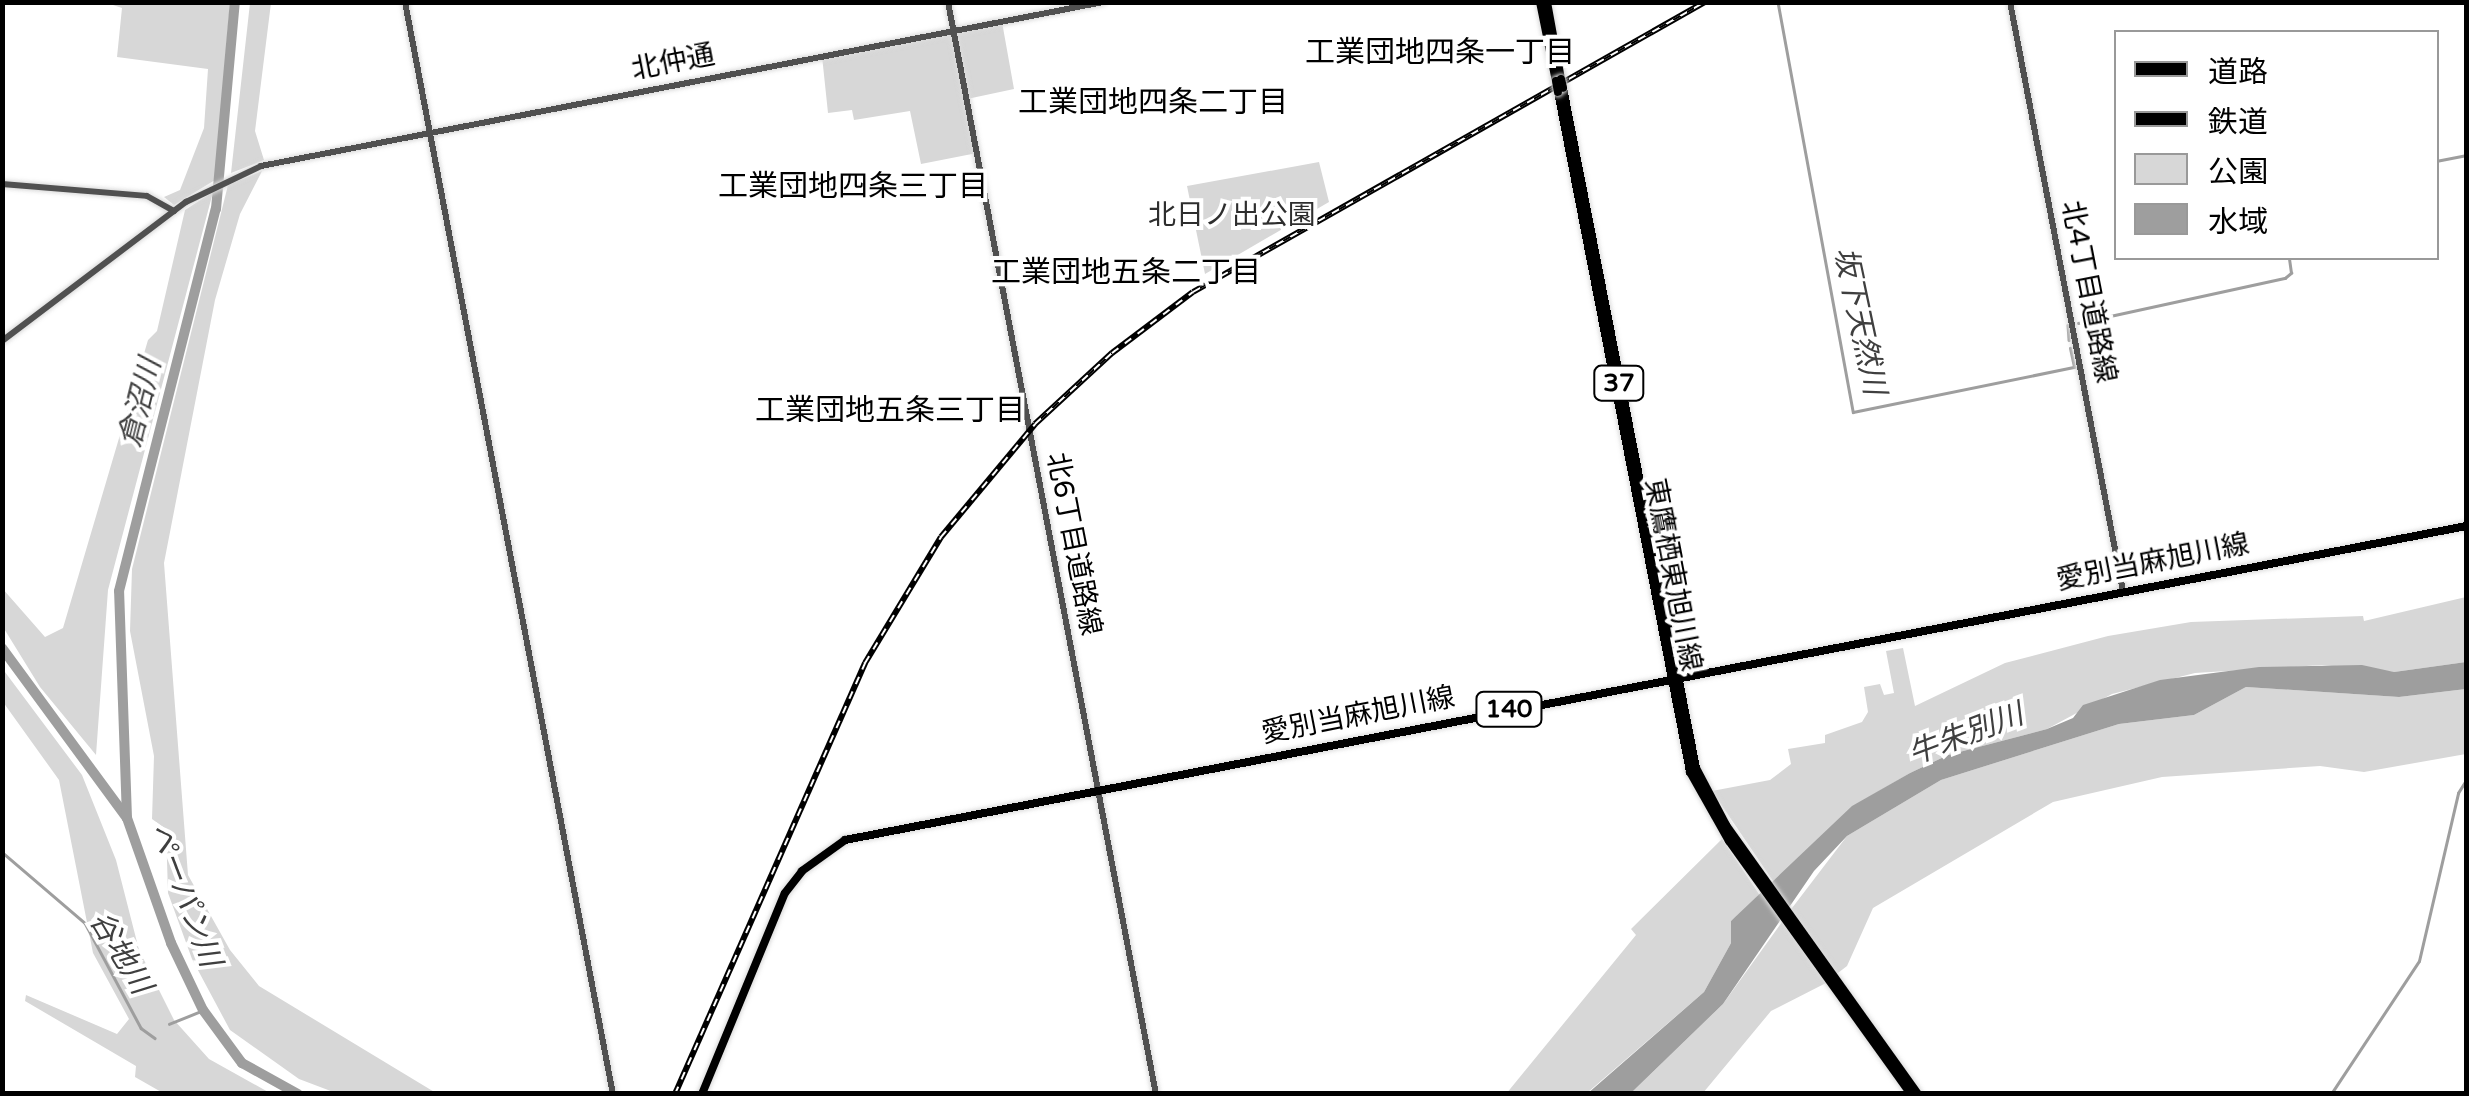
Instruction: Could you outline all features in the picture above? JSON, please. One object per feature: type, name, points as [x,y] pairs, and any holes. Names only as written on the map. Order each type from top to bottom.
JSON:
[{"type":"main road","name":"東鷹栖東旭川線","points":[[1544,2],[1673,678],[1696,768],[1740,851],[1915,1094]]},
{"type":"main road","name":"愛別当麻旭川線","points":[[702,1094],[785,893],[816,859],[845,840],[1098,787],[2466,526]]},
{"type":"street","points":[[405,2],[614,1094]]},
{"type":"street","name":"北6丁目道路線","points":[[948,2],[1156,1094]]},
{"type":"street","name":"北仲通","points":[[2,340],[174,211],[252,169],[430,130],[1104,2]]},
{"type":"street","name":"北4丁目道路線","points":[[2010,2],[2123,591]]},
{"type":"street","points":[[2,184],[147,196],[174,211]]},
{"type":"green space","points":[[107,3],[230,3],[215,180],[174,205],[164,197],[180,190],[204,128],[208,69],[117,57],[122,8]]},
{"type":"green space","points":[[250,3],[271,3],[255,131],[264,160],[231,173]]},
{"type":"green space","points":[[1002,22],[1014,89],[967,99],[977,153],[921,164],[910,111],[854,120],[852,110],[828,113],[822,56]]},
{"type":"green space","name":"北日ノ出公園","points":[[1319,162],[1329,202],[1205,274],[1187,186]]},
{"type":"green space","points":[[262,171],[240,214],[215,300],[164,563],[188,875],[230,950],[259,986],[436,1093],[336,1093],[299,1079],[230,1030],[192,959],[168,893],[166,829],[152,819],[154,756],[130,631],[132,569],[228,185]]},
{"type":"green space","points":[[213,192],[108,590],[96,755],[40,687],[3,627],[2,588],[45,637],[63,628],[148,340],[157,331],[185,210]]},
{"type":"green space","points":[[2466,597],[2466,662],[2394,672],[2322,665],[2195,673],[2112,694],[2047,729],[1948,755],[1910,773],[1852,807],[1775,884],[1712,791],[1770,780],[1791,764],[1788,749],[1825,743],[1825,735],[1862,722],[1868,712],[1864,687],[1880,684],[1884,695],[1894,693],[1886,651],[1903,648],[1915,706],[2005,663],[2108,636],[2191,622],[2363,616],[2364,621]]},
{"type":"green space","points":[[2,668],[82,775],[116,860],[139,950],[174,1020],[209,1059],[270,1093],[163,1093],[135,1077],[136,1066],[25,1001],[26,995],[117,1034],[129,1019],[93,953],[59,780],[3,702]]},
{"type":"green space","points":[[2246,687],[2399,697],[2466,689],[2466,754],[2364,772],[2320,766],[2162,777],[2053,802],[1873,908],[1847,966],[1834,976],[1789,912],[1847,836],[1941,780],[2119,724],[2194,715]]},
{"type":"green space","points":[[1722,839],[1761,897],[1731,921],[1731,943],[1704,992],[1587,1093],[1506,1094],[1636,935],[1631,929]]},
{"type":"green space","points":[[1782,922],[1826,983],[1771,1011],[1703,1093],[1630,1094],[1723,1004]]},
{"type":"water","name":"牛朱別川","points":[[2466,662],[2466,689],[2399,697],[2246,687],[2194,715],[2119,724],[1941,780],[1847,836],[1814,871],[1723,1004],[1631,1093],[1587,1094],[1704,992],[1731,943],[1731,921],[1852,806],[1910,773],[1948,755],[2047,729],[2073,718],[2083,705],[2160,680],[2259,667],[2362,665],[2394,672]]},
{"type":"waterway","name":"倉沼川","points":[[127,818],[119,591],[216,209],[235,2]]},
{"type":"waterway","name":"坂下天然川","points":[[1778,2],[1853,412],[2074,367],[2070,348]]},
{"type":"waterway","name":"坂下天然川","points":[[2439,160],[2466,155]]},
{"type":"waterway","name":"坂下天然川","points":[[2078,323],[2285,278],[2291,273],[2289,260]]},
{"type":"waterway","name":"坂下天然川","points":[[2068,325],[2069,340]]},
{"type":"waterway","name":"ペーパン川","points":[[2,648],[127,818],[171,943],[203,1010],[242,1063],[298,1094]]},
{"type":"waterway","points":[[2331,1094],[2419,961],[2458,793],[2466,780]]},
{"type":"waterway","name":"谷地川","points":[[2,852],[85,923],[141,1028],[155,1038]]},
{"type":"waterway","name":"谷地川","points":[[169,1024],[203,1010]]},
{"type":"railway","points":[[675,1094],[865,663],[941,537],[1035,424],[1112,353],[1193,292],[1705,2]]},
{"type":"district","name":"工業団地四条一丁目","points":[[1440,53]]},
{"type":"district","name":"工業団地四条二丁目","points":[[1153,103]]},
{"type":"district","name":"工業団地四条三丁目","points":[[853,187]]},
{"type":"district","name":"工業団地五条二丁目","points":[[1126,273]]},
{"type":"district","name":"工業団地五条三丁目","points":[[890,411]]}]
